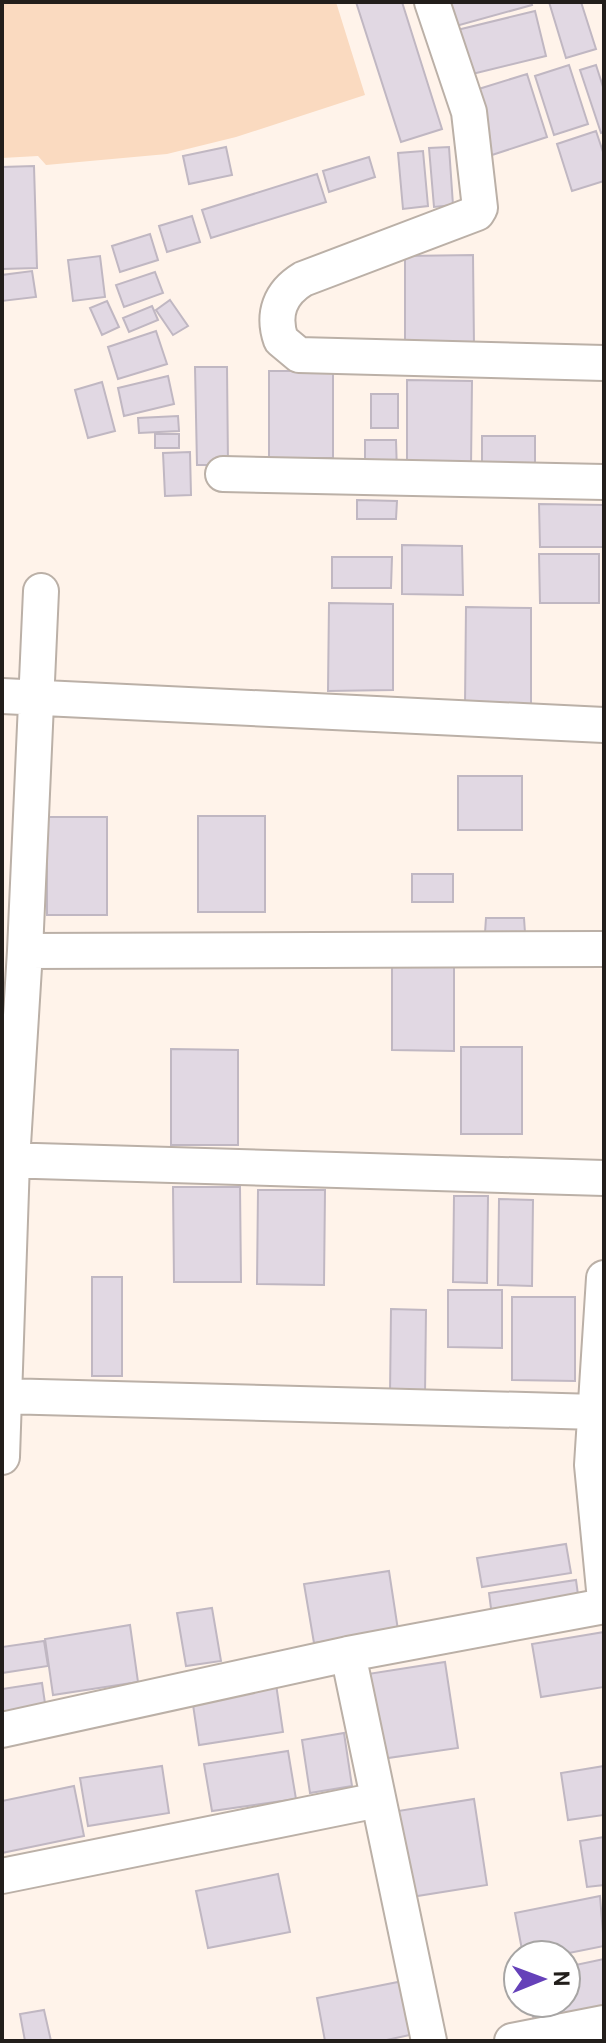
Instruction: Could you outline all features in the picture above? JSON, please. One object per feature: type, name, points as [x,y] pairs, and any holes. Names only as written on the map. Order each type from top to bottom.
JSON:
[{"type":"street","points":[[432,2],[469,112],[480,208],[477,213],[303,279],[290,287],[277,314],[281,340],[299,355],[604,363]]},
{"type":"street","points":[[223,474],[604,482]]},
{"type":"street","points":[[2,1457],[7,1161],[25,951],[39,698],[41,591]]},
{"type":"street","points":[[2,696],[604,725]]},
{"type":"street","points":[[25,951],[604,949]]},
{"type":"street","points":[[7,1161],[604,1178]]},
{"type":"street","points":[[604,1278],[592,1465],[604,1590]]},
{"type":"street","points":[[3,1396],[597,1412]]},
{"type":"street","points":[[2,1730],[348,1654],[599,1607],[604,1603]]},
{"type":"street","points":[[348,1654],[429,2041]]},
{"type":"street","points":[[2,1876],[378,1800]]},
{"type":"street","points":[[512,2041],[604,2023]]},
{"type":"shaded area","points":[[2,2],[336,2],[365,95],[236,137],[167,154],[46,165],[38,156],[2,158]]},
{"type":"building","points":[[356,2],[402,2],[442,129],[401,142]]},
{"type":"building","points":[[437,2],[531,2],[532,5],[445,29]]},
{"type":"building","points":[[549,2],[581,2],[596,49],[566,58]]},
{"type":"building","points":[[535,11],[546,56],[464,76],[453,31]]},
{"type":"building","points":[[569,65],[588,124],[554,135],[535,76]]},
{"type":"building","points":[[596,65],[604,90],[604,132],[601,133],[580,70]]},
{"type":"building","points":[[527,74],[547,137],[489,156],[469,92]]},
{"type":"building","points":[[596,131],[604,155],[604,181],[572,191],[557,144]]},
{"type":"building","points":[[226,147],[232,175],[189,184],[183,156]]},
{"type":"building","points":[[449,147],[453,205],[434,207],[429,148]]},
{"type":"building","points":[[423,151],[428,206],[403,209],[398,153]]},
{"type":"building","points":[[369,157],[375,177],[329,192],[323,171]]},
{"type":"building","points":[[34,166],[37,268],[2,269],[2,167]]},
{"type":"building","points":[[317,174],[326,202],[211,238],[202,210]]},
{"type":"building","points":[[192,216],[200,242],[167,252],[159,226]]},
{"type":"building","points":[[150,234],[158,260],[120,272],[112,246]]},
{"type":"building","points":[[473,255],[474,347],[405,347],[405,256]]},
{"type":"building","points":[[100,256],[105,297],[73,301],[68,260]]},
{"type":"building","points":[[32,271],[36,297],[2,301],[2,275]]},
{"type":"building","points":[[155,272],[163,293],[124,307],[116,285]]},
{"type":"building","points":[[170,300],[188,326],[173,335],[156,310]]},
{"type":"building","points":[[107,301],[119,327],[102,335],[90,308]]},
{"type":"building","points":[[152,306],[158,320],[129,332],[123,318]]},
{"type":"building","points":[[156,331],[167,364],[118,379],[108,347]]},
{"type":"building","points":[[195,367],[227,367],[228,465],[197,465]]},
{"type":"building","points":[[269,371],[333,371],[333,458],[269,458]]},
{"type":"building","points":[[168,376],[174,404],[124,416],[118,388]]},
{"type":"building","points":[[407,380],[472,381],[471,468],[407,468]]},
{"type":"building","points":[[102,382],[115,431],[88,438],[75,390]]},
{"type":"building","points":[[371,394],[398,394],[398,428],[371,428]]},
{"type":"building","points":[[178,416],[179,431],[139,433],[138,418]]},
{"type":"building","points":[[155,434],[179,434],[179,448],[155,448]]},
{"type":"building","points":[[482,436],[535,436],[535,471],[482,471]]},
{"type":"building","points":[[365,440],[396,440],[397,473],[365,472]]},
{"type":"building","points":[[190,452],[191,495],[165,496],[163,453]]},
{"type":"building","points":[[357,500],[397,501],[396,519],[357,519]]},
{"type":"building","points":[[539,504],[604,505],[604,547],[540,547]]},
{"type":"building","points":[[402,545],[462,546],[463,595],[402,594]]},
{"type":"building","points":[[539,554],[599,554],[599,603],[540,603]]},
{"type":"building","points":[[332,557],[392,557],[391,588],[332,588]]},
{"type":"building","points":[[329,603],[393,604],[393,690],[328,691]]},
{"type":"building","points":[[466,607],[531,608],[531,706],[465,706]]},
{"type":"building","points":[[458,776],[522,776],[522,830],[458,830]]},
{"type":"building","points":[[198,816],[265,816],[265,912],[198,912]]},
{"type":"building","points":[[47,817],[107,817],[107,915],[47,915]]},
{"type":"building","points":[[412,874],[453,874],[453,902],[412,902]]},
{"type":"building","points":[[486,918],[524,918],[525,933],[485,933]]},
{"type":"building","points":[[392,963],[454,963],[454,1051],[392,1050]]},
{"type":"building","points":[[461,1047],[522,1047],[522,1134],[461,1134]]},
{"type":"building","points":[[171,1049],[238,1050],[238,1145],[171,1145]]},
{"type":"building","points":[[173,1187],[240,1187],[241,1282],[174,1282]]},
{"type":"building","points":[[258,1190],[325,1190],[324,1285],[257,1284]]},
{"type":"building","points":[[454,1196],[488,1196],[487,1283],[453,1282]]},
{"type":"building","points":[[499,1199],[533,1200],[532,1286],[498,1285]]},
{"type":"building","points":[[92,1277],[122,1277],[122,1376],[92,1376]]},
{"type":"building","points":[[448,1290],[502,1290],[502,1348],[448,1347]]},
{"type":"building","points":[[512,1297],[575,1297],[575,1381],[512,1380]]},
{"type":"building","points":[[391,1309],[426,1310],[425,1396],[390,1395]]},
{"type":"building","points":[[566,1544],[571,1573],[482,1587],[477,1558]]},
{"type":"building","points":[[389,1571],[398,1630],[314,1643],[304,1584]]},
{"type":"building","points":[[576,1580],[579,1602],[492,1616],[489,1593]]},
{"type":"building","points":[[212,1608],[221,1661],[186,1666],[177,1613]]},
{"type":"building","points":[[130,1625],[138,1682],[53,1695],[45,1639]]},
{"type":"building","points":[[604,1632],[604,1687],[541,1697],[532,1644]]},
{"type":"building","points":[[44,1641],[48,1666],[2,1673],[2,1647]]},
{"type":"building","points":[[445,1662],[458,1748],[381,1759],[368,1674]]},
{"type":"building","points":[[42,1683],[46,1710],[2,1717],[2,1689]]},
{"type":"building","points":[[276,1684],[283,1732],[199,1745],[192,1698]]},
{"type":"building","points":[[344,1733],[352,1786],[310,1793],[302,1740]]},
{"type":"building","points":[[288,1751],[296,1799],[212,1811],[204,1764]]},
{"type":"building","points":[[162,1766],[169,1813],[88,1826],[80,1778]]},
{"type":"building","points":[[604,1766],[604,1815],[568,1820],[561,1773]]},
{"type":"building","points":[[74,1786],[84,1836],[2,1853],[2,1801]]},
{"type":"building","points":[[474,1799],[487,1885],[411,1897],[398,1811]]},
{"type":"building","points":[[604,1837],[604,1885],[587,1887],[580,1841]]},
{"type":"building","points":[[278,1874],[290,1932],[208,1948],[196,1891]]},
{"type":"building","points":[[600,1896],[604,1946],[582,1950],[582,1939],[520,1939],[515,1913]]},
{"type":"building","points":[[604,1959],[604,2011],[582,2015],[582,1964]]},
{"type":"building","points":[[408,1980],[419,2033],[382,2041],[325,2041],[317,1998]]},
{"type":"building","points":[[44,2010],[51,2041],[25,2041],[20,2014]]},
{"type":"building","points":[[534,2019],[565,2019],[535,2025]]}]
